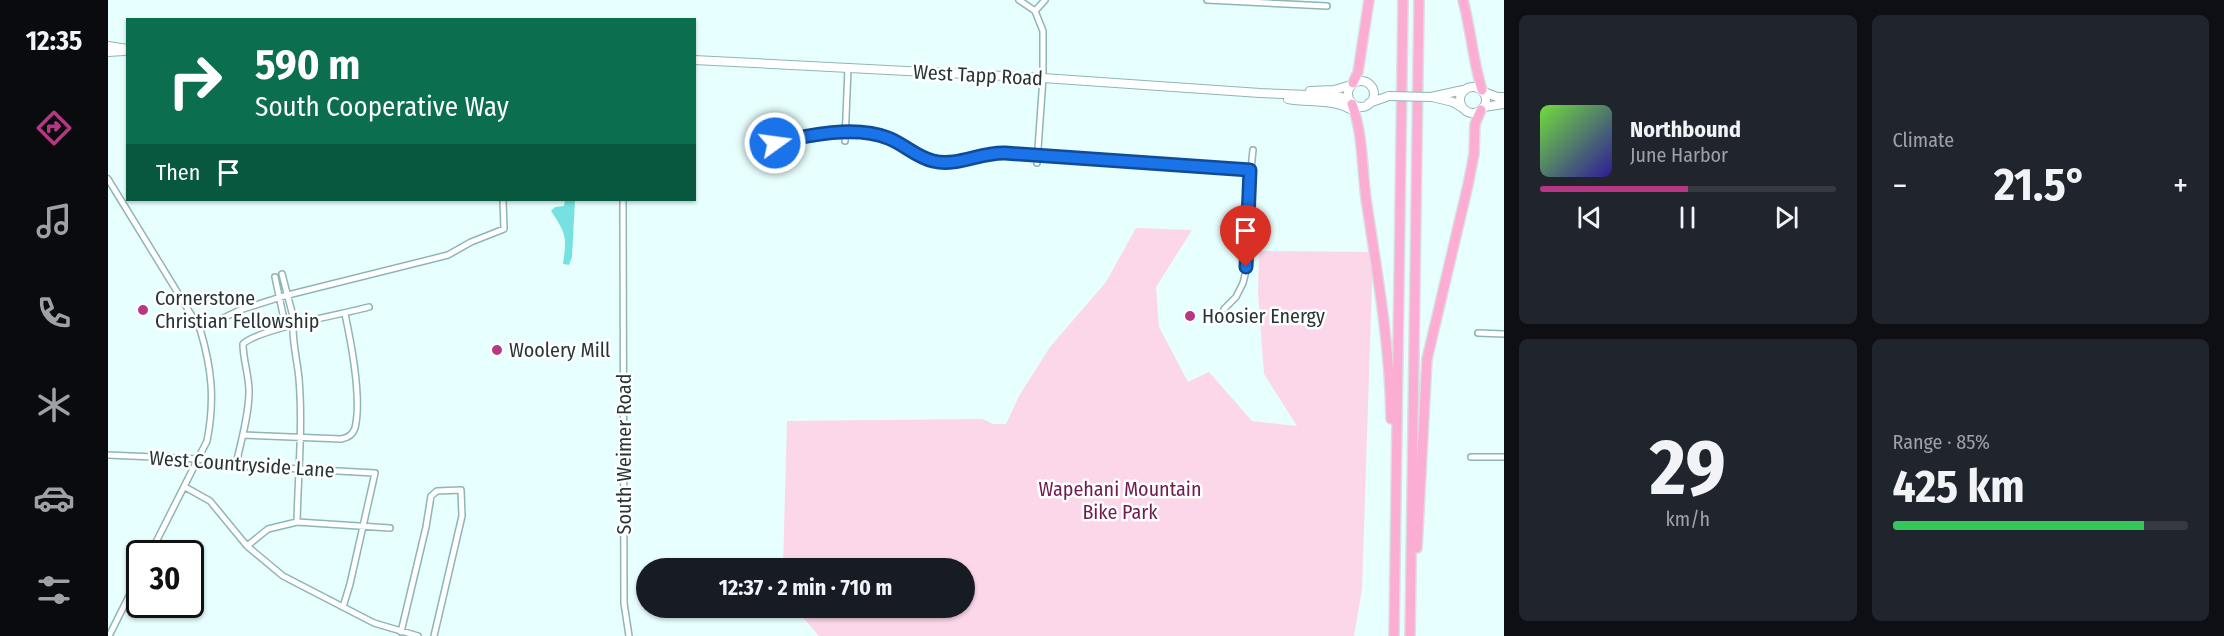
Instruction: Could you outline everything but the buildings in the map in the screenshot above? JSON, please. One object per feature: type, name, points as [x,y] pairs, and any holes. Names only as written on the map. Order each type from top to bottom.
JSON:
[{"type":"highway","points":[[1352,84],[1358,72],[1369,0]]},
{"type":"highway","points":[[1394,636],[1403,0]]},
{"type":"highway","points":[[1410,636],[1419,0]]},
{"type":"highway","points":[[1463,0],[1476,69],[1483,91]]},
{"type":"highway","points":[[1352,105],[1359,132],[1364,185],[1387,349],[1396,512]]},
{"type":"highway","points":[[1410,607],[1417,554],[1427,359],[1470,177],[1476,124],[1483,108]]},
{"type":"main road","points":[[108,46],[126,50]]},
{"type":"main road","points":[[108,52],[126,50]]},
{"type":"main road","name":"West Tapp Road","points":[[696,60],[1336,96],[1352,105]]},
{"type":"main road","points":[[1352,105],[1348,92],[1352,84],[1360,81],[1389,96]]},
{"type":"main road","name":"West Tapp Road","points":[[1260,93],[1334,90],[1352,84]]},
{"type":"main road","points":[[1369,103],[1374,93],[1371,86]]},
{"type":"main road","points":[[1431,97],[1475,86],[1497,97],[1504,97]]},
{"type":"main road","points":[[1461,107],[1459,100],[1463,90]]},
{"type":"main road","points":[[1483,91],[1486,100],[1483,108]]},
{"type":"main road","points":[[1260,93],[1346,106],[1362,106],[1389,96],[1431,97],[1453,102],[1469,112],[1504,104]]},
{"type":"street","points":[[1019,0],[1035,11],[1042,31],[1043,78],[1037,164]]},
{"type":"street","points":[[1035,11],[1045,0]]},
{"type":"street","points":[[1207,0],[1326,6]]},
{"type":"street","points":[[845,141],[848,68]]},
{"type":"street","points":[[766,143],[821,132],[845,132],[886,137],[921,157],[938,162],[958,162],[998,153],[1250,170]]},
{"type":"street","points":[[1224,309],[1236,297],[1244,283],[1253,150]]},
{"type":"street","points":[[108,179],[200,329],[208,355],[212,383],[207,441],[157,540]]},
{"type":"street","points":[[200,329],[240,310],[280,297],[448,255],[474,240],[504,229],[503,201]]},
{"type":"street","name":"South Weimer Road","points":[[623,201],[624,603],[629,636]]},
{"type":"street","points":[[282,274],[294,320],[291,326],[298,357],[301,400],[297,522]]},
{"type":"street","points":[[275,277],[285,324],[291,326]]},
{"type":"street","points":[[236,465],[246,425],[249,389],[243,344],[249,339],[291,326],[369,307]]},
{"type":"street","points":[[243,435],[341,439],[348,437],[355,428],[356,390],[345,314]]},
{"type":"street","points":[[1478,333],[1504,334]]},
{"type":"street","name":"West Countryside Lane","points":[[108,455],[199,459],[224,465],[375,473],[363,525]]},
{"type":"street","points":[[1471,457],[1504,457]]},
{"type":"street","points":[[185,487],[210,501],[247,546],[283,576],[374,623],[418,636]]},
{"type":"street","points":[[401,632],[431,496],[437,491],[461,490],[462,516],[434,636]]},
{"type":"street","points":[[247,546],[267,529],[297,522],[390,528]]},
{"type":"street","points":[[343,607],[363,525]]},
{"type":"street","points":[[109,636],[126,602]]},
{"type":"green space","name":"Wapehani Mountain Bike Park","points":[[1136,228],[1192,230],[1156,287],[1159,327],[1188,382],[1209,372],[1252,421],[1297,426],[1264,374],[1258,293],[1259,251],[1373,252],[1362,589],[1354,636],[819,636],[804,618],[975,618],[975,558],[783,558],[787,421],[983,419],[993,424],[1006,424],[1019,396],[1050,347],[1106,282]]},
{"type":"water","points":[[565,201],[575,201],[572,257],[569,265],[563,264],[564,236],[551,211],[555,207],[564,206]]},
{"type":"place","name":"Cornerstone Christian Fellowship","points":[[143,310]]},
{"type":"place","name":"Hoosier Energy","points":[[1190,316]]},
{"type":"place","name":"Woolery Mill","points":[[497,350]]},
{"type":"route","points":[[775,143],[821,132],[866,133],[886,137],[921,157],[938,162],[951,163],[984,155],[1005,153],[1250,170],[1246,267]]}]
